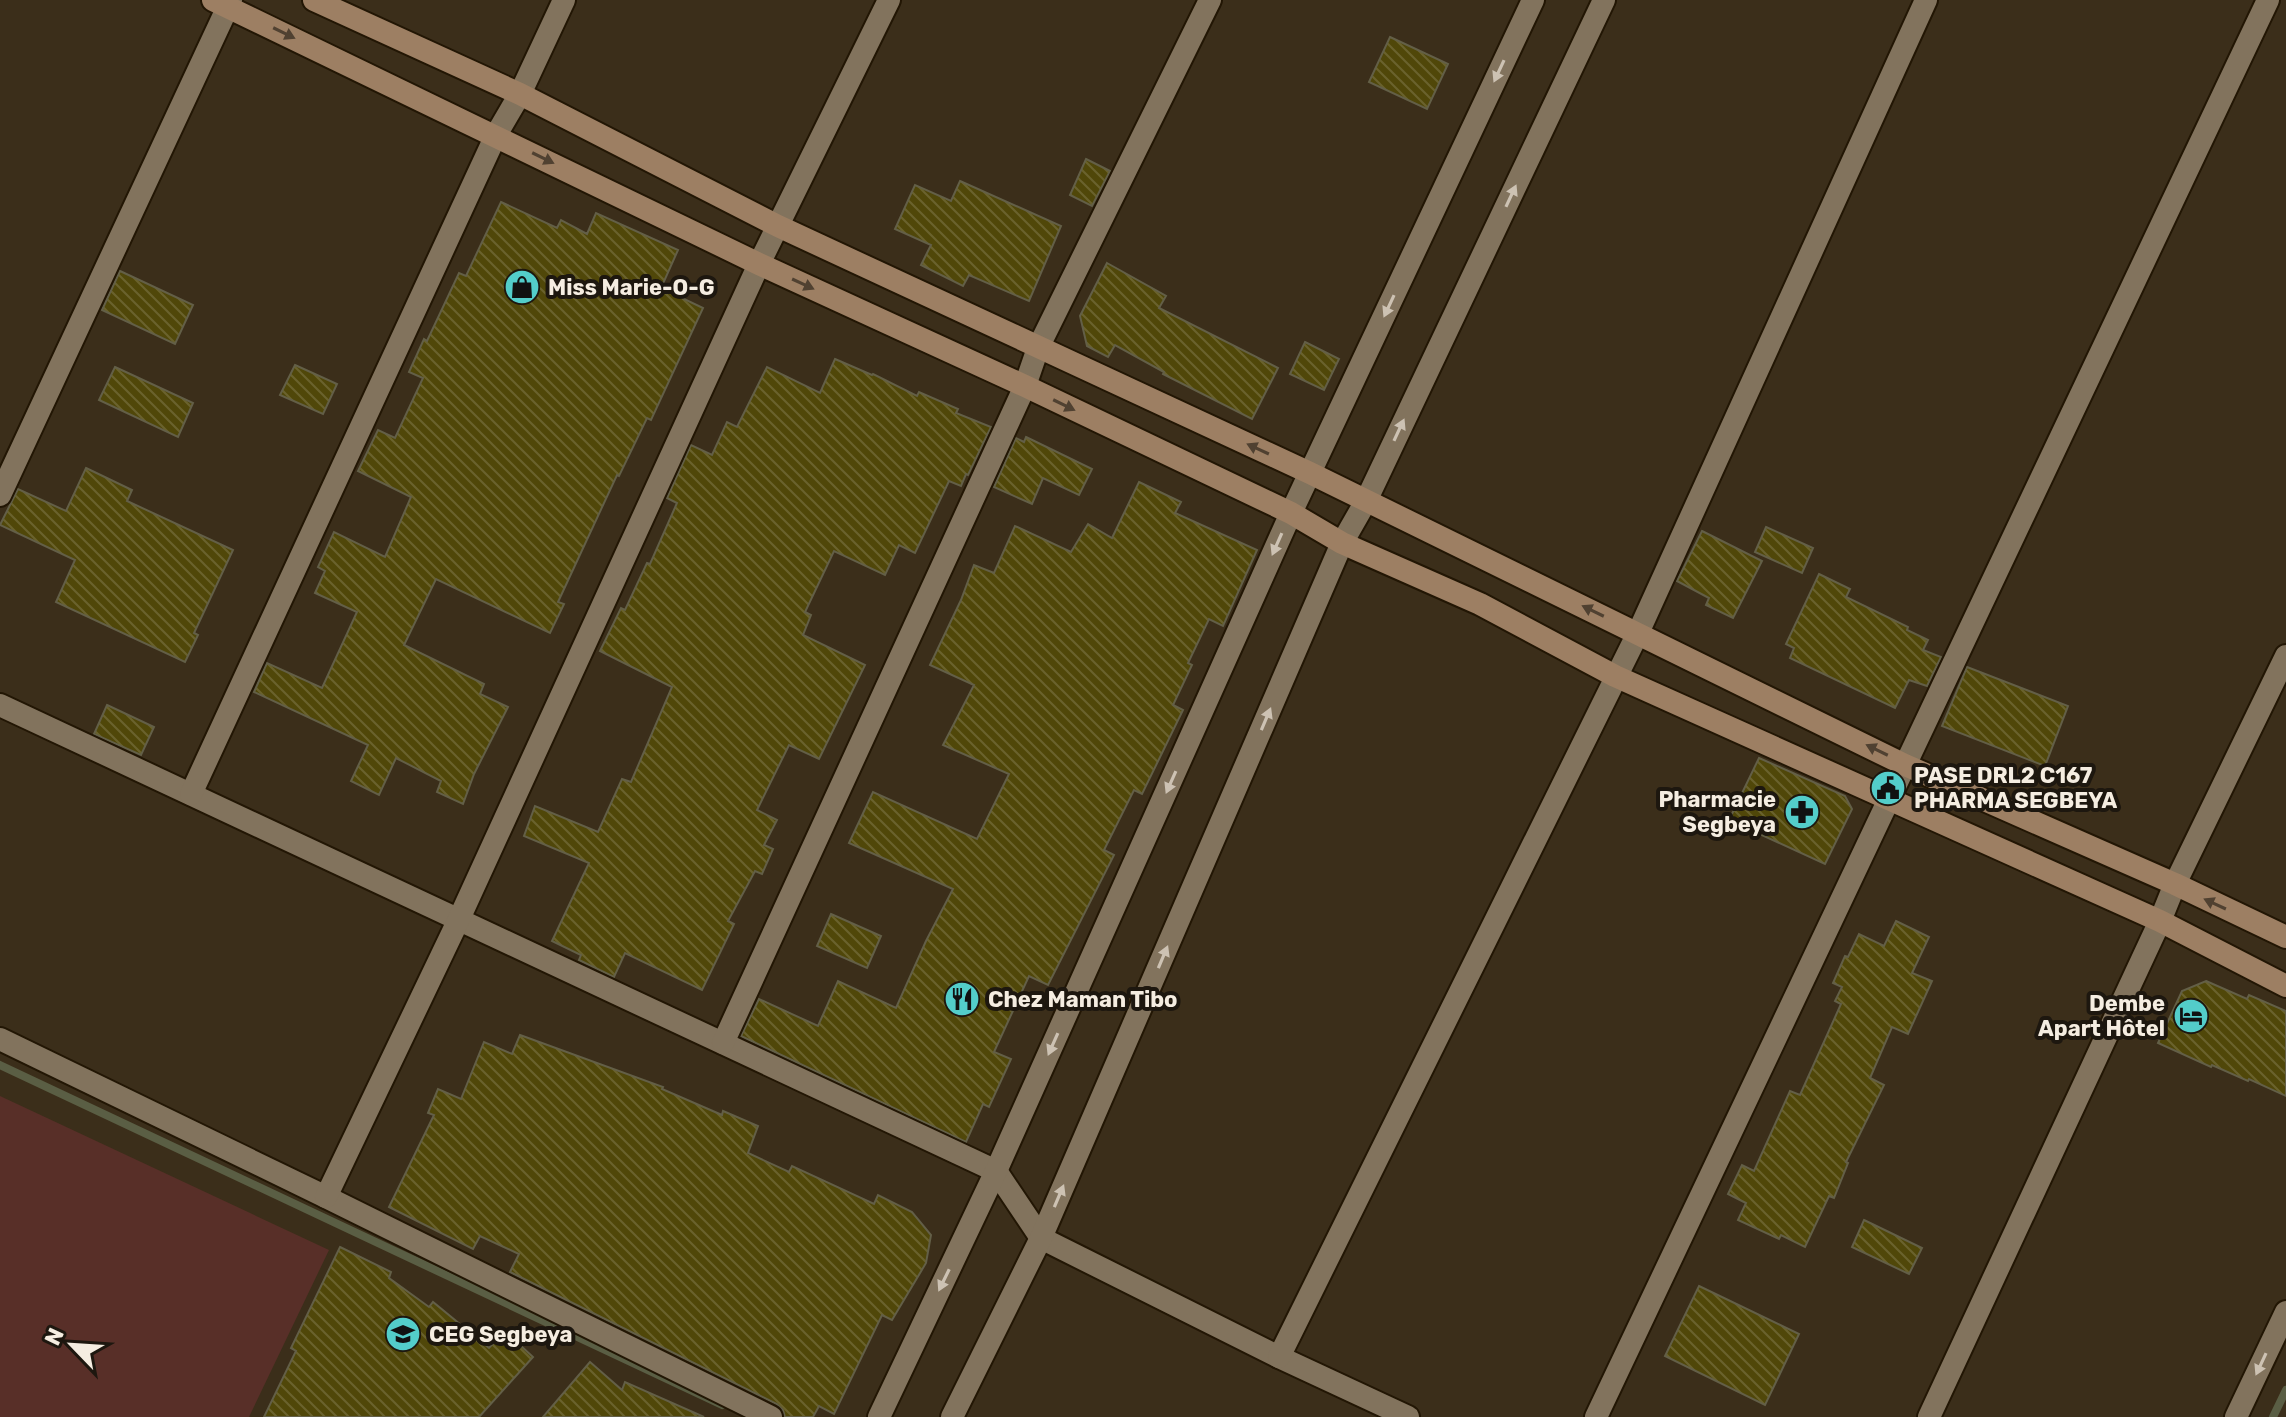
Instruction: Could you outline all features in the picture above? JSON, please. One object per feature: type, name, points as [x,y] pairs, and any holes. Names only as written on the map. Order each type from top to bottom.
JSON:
[{"type":"main road","points":[[314,0],[520,94],[778,226],[1310,473],[1905,765],[2175,884],[2286,937]]},
{"type":"main road","points":[[224,2],[759,264],[1291,513],[1342,543],[1480,604],[1615,676],[2160,921],[2286,986]]},
{"type":"street","points":[[191,794],[496,135],[520,94],[564,0]]},
{"type":"street","points":[[326,1197],[459,919],[759,264],[889,0]]},
{"type":"street","points":[[723,1043],[1025,386],[1038,348],[1210,0]]},
{"type":"street","points":[[879,1417],[996,1171],[1291,513],[1533,0]]},
{"type":"street","points":[[952,1417],[1041,1238],[1342,543],[1366,501],[1604,0]]},
{"type":"street","points":[[1279,1357],[1638,633],[1926,0]]},
{"type":"street","points":[[1596,1417],[2268,0]]},
{"type":"street","points":[[0,495],[224,2]]},
{"type":"street","points":[[1929,1417],[2175,884],[2286,656]]},
{"type":"street","points":[[0,705],[996,1171],[1041,1238],[1279,1357],[1408,1417]]},
{"type":"street","points":[[0,1039],[771,1417]]},
{"type":"street","points":[[2236,1417],[2286,1312]]},
{"type":"shaded area","points":[[0,1096],[329,1250],[249,1417],[0,1417]]},
{"type":"building","points":[[1390,37],[1448,64],[1427,109],[1369,82]]},
{"type":"building","points":[[1086,159],[1110,171],[1092,206],[1070,195]]},
{"type":"building","points":[[960,181],[1061,226],[1029,301],[969,275],[963,286],[921,265],[931,245],[895,229],[915,185],[951,201]]},
{"type":"building","points":[[501,202],[557,228],[561,220],[587,234],[596,213],[678,250],[661,288],[703,308],[651,420],[647,418],[617,475],[558,602],[564,604],[550,633],[436,579],[404,645],[484,684],[480,694],[508,707],[474,774],[463,804],[437,792],[441,781],[396,758],[379,795],[351,781],[368,745],[254,692],[267,663],[322,688],[357,612],[315,593],[325,571],[318,567],[334,532],[385,557],[411,497],[358,471],[378,430],[395,438],[423,378],[409,372],[459,273],[466,276]]},
{"type":"building","points":[[1107,263],[1166,296],[1159,308],[1278,368],[1252,419],[1163,374],[1115,345],[1108,357],[1087,346],[1080,316]]},
{"type":"building","points":[[120,271],[193,305],[175,344],[102,310]]},
{"type":"building","points":[[1305,342],[1339,359],[1324,390],[1290,374]]},
{"type":"building","points":[[835,359],[917,396],[919,392],[958,409],[956,413],[991,427],[961,486],[949,481],[915,553],[899,545],[885,575],[834,551],[805,612],[811,615],[803,635],[865,665],[819,759],[789,745],[757,810],[777,820],[764,845],[773,849],[762,874],[755,871],[728,921],[734,924],[702,990],[625,953],[614,977],[579,960],[581,955],[552,941],[589,863],[524,836],[535,806],[598,832],[622,779],[631,782],[672,687],[600,651],[621,608],[625,610],[647,563],[650,564],[677,503],[667,498],[691,445],[712,455],[727,422],[737,427],[767,367],[820,393]]},
{"type":"building","points":[[295,365],[337,384],[323,414],[280,395]]},
{"type":"building","points":[[115,367],[193,403],[178,437],[99,400]]},
{"type":"building","points":[[1026,437],[1092,469],[1079,495],[1043,478],[1032,504],[994,487],[1016,438],[1024,442]]},
{"type":"building","points":[[86,468],[132,490],[127,501],[233,550],[194,633],[198,635],[185,662],[56,602],[75,560],[0,525],[18,489],[66,511]]},
{"type":"building","points":[[1139,482],[1181,502],[1175,513],[1257,550],[1223,626],[1209,619],[1173,705],[1183,710],[1142,794],[1134,790],[1104,850],[1114,855],[1048,985],[1029,976],[994,1052],[1011,1059],[989,1107],[983,1104],[966,1142],[741,1036],[759,999],[818,1026],[838,981],[896,1008],[953,889],[849,843],[873,792],[977,839],[1009,774],[943,745],[974,685],[930,665],[974,565],[994,573],[1015,526],[1071,552],[1088,524],[1112,538]]},
{"type":"building","points":[[1766,527],[1813,548],[1802,573],[1755,552]]},
{"type":"building","points":[[1702,531],[1762,561],[1733,618],[1706,605],[1709,598],[1677,581]]},
{"type":"building","points":[[1819,574],[1850,589],[1846,597],[1928,640],[1923,650],[1941,657],[1927,686],[1909,680],[1895,708],[1790,658],[1794,648],[1786,644]]},
{"type":"building","points":[[1967,667],[2068,706],[2045,766],[1942,726]]},
{"type":"building","points":[[107,705],[154,727],[141,755],[94,734]]},
{"type":"building","points":[[1759,758],[1845,796],[1852,809],[1825,864],[1729,820]]},
{"type":"building","points":[[831,914],[881,936],[867,968],[817,946]]},
{"type":"building","points":[[1896,921],[1929,937],[1912,973],[1932,981],[1908,1034],[1892,1027],[1870,1078],[1884,1085],[1846,1162],[1834,1198],[1829,1196],[1805,1247],[1781,1235],[1779,1239],[1738,1220],[1746,1203],[1728,1194],[1742,1165],[1754,1171],[1790,1091],[1800,1095],[1841,1004],[1835,1001],[1842,987],[1833,983],[1845,956],[1848,957],[1859,934],[1884,946]]},
{"type":"building","points":[[2206,981],[2247,999],[2249,995],[2286,1011],[2286,1096],[2158,1043],[2182,991]]},
{"type":"building","points":[[520,1035],[663,1087],[722,1115],[723,1111],[758,1126],[748,1153],[789,1172],[792,1166],[874,1204],[878,1195],[912,1212],[931,1235],[926,1263],[892,1320],[882,1315],[834,1414],[819,1406],[813,1417],[785,1417],[777,1404],[510,1272],[519,1254],[480,1236],[473,1249],[389,1207],[434,1115],[428,1113],[438,1089],[461,1099],[484,1042],[512,1054]]},
{"type":"building","points":[[1864,1220],[1922,1248],[1909,1274],[1852,1247]]},
{"type":"building","name":"CEG Segbeya","points":[[340,1247],[391,1272],[389,1278],[429,1307],[433,1302],[489,1348],[505,1331],[533,1357],[479,1417],[264,1417],[296,1351],[291,1348]]},
{"type":"building","points":[[1699,1286],[1799,1334],[1765,1405],[1665,1356]]},
{"type":"building","points":[[590,1362],[622,1390],[625,1382],[704,1417],[543,1417]]},
{"type":"waterway","points":[[0,1065],[722,1405]]},
{"type":"waterway","points":[[2273,1417],[2286,1390]]},
{"type":"place","name":"Miss Marie-O-G","points":[[522,287]]},
{"type":"place","name":"PASE DRL2 C167 PHARMA SEGBEYA","points":[[1888,788]]},
{"type":"place","name":"Pharmacie Segbeya","points":[[1802,812]]},
{"type":"place","name":"Chez Maman Tibo","points":[[962,999]]},
{"type":"place","name":"Dembe Apart Hôtel","points":[[2191,1016]]},
{"type":"place","name":"CEG Segbeya","points":[[403,1334]]}]
